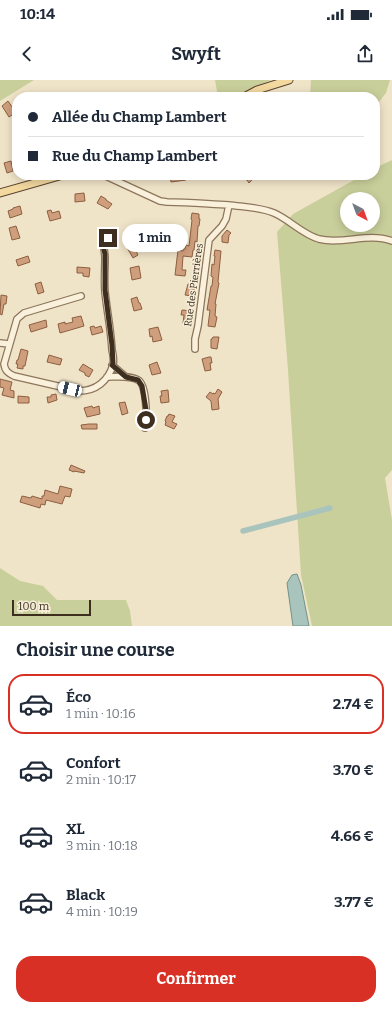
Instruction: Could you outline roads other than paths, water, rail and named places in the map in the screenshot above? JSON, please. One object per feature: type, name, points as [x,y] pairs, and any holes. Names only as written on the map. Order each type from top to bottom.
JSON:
[{"type":"main road","points":[[253,92],[289,80]]},
{"type":"main road","points":[[0,193],[46,180]]},
{"type":"street","points":[[115,180],[160,201],[246,206],[274,213],[308,235],[318,239],[329,240],[371,238],[387,239],[392,241]]},
{"type":"street","name":"Rue des Pierrières","points":[[195,349],[195,339],[209,240],[222,226],[226,219],[229,206]]},
{"type":"street","points":[[81,296],[24,313],[17,320],[4,364],[5,369],[8,372],[14,376],[79,391],[87,391],[98,386],[107,377],[113,364],[105,290],[105,254],[103,246],[105,240],[108,238]]},
{"type":"street","points":[[0,343],[9,344]]},
{"type":"street","points":[[112,365],[126,377]]},
{"type":"street","points":[[107,377],[126,377],[138,380],[142,386],[146,410],[145,428]]},
{"type":"water","points":[[297,574],[301,585],[309,626],[293,626],[287,583],[292,575]]},
{"type":"waterway","points":[[243,531],[330,508]]}]
